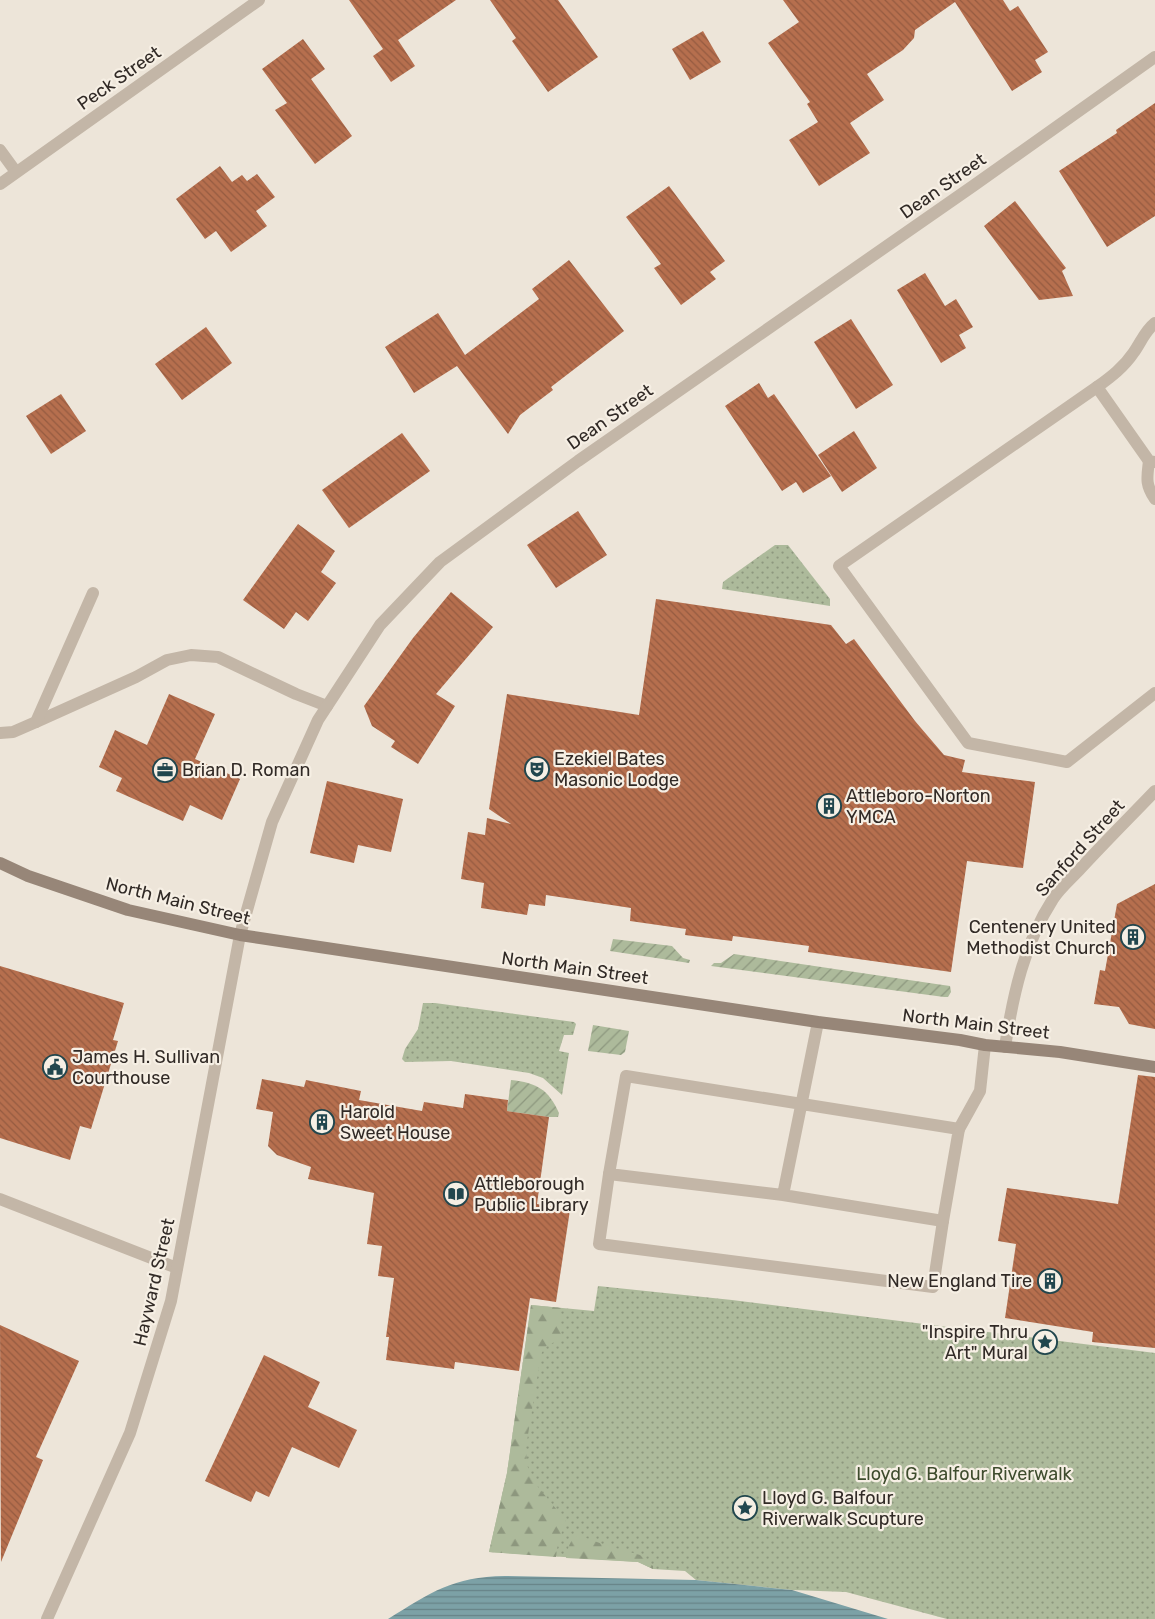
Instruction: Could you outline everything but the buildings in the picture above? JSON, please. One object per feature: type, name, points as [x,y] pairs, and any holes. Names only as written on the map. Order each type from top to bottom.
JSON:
[{"type":"main road","name":"North Main Street","points":[[0,863],[28,876],[128,910],[240,935],[818,1022],[960,1040],[984,1045],[1060,1052],[1155,1067]]},
{"type":"street","name":"Peck Street","points":[[0,184],[259,0]]},
{"type":"street","name":"Dean Street","points":[[240,935],[272,822],[318,720],[380,625],[440,562],[578,461],[1155,57]]},
{"type":"street","points":[[0,150],[16,172]]},
{"type":"street","points":[[1155,323],[1147,330],[1134,352],[1118,373],[839,566],[968,743],[1067,762],[1155,693]]},
{"type":"street","points":[[1096,387],[1152,461],[1147,475],[1148,488],[1155,499]]},
{"type":"street","points":[[36,722],[93,593]]},
{"type":"street","points":[[0,733],[13,732],[36,722],[136,677],[167,660],[191,655],[218,657],[296,694],[327,706]]},
{"type":"street","name":"Sanford Street","points":[[1005,1047],[1011,1006],[1018,977],[1033,935],[1054,898],[1155,791]]},
{"type":"street","name":"Hayward Street","points":[[47,1619],[137,1416],[171,1301],[240,935]]},
{"type":"street","points":[[784,1195],[818,1022]]},
{"type":"street","points":[[960,1129],[626,1076],[599,1244],[933,1287],[942,1221],[960,1129],[980,1091],[984,1045]]},
{"type":"street","points":[[609,1174],[784,1195],[942,1221]]},
{"type":"street","points":[[0,1199],[177,1268]]},
{"type":"green space","points":[[775,545],[788,545],[830,599],[830,606],[722,589],[723,582]]},
{"type":"green space","points":[[613,939],[672,946],[683,958],[690,960],[689,963],[610,951]]},
{"type":"green space","points":[[734,954],[950,986],[951,992],[948,997],[944,997],[711,966],[714,963],[721,963]]},
{"type":"green space","points":[[423,1003],[574,1022],[576,1024],[573,1035],[564,1035],[559,1051],[569,1053],[562,1095],[543,1078],[529,1073],[451,1061],[405,1062],[402,1059],[405,1049],[418,1029]]},
{"type":"green space","points":[[593,1025],[629,1031],[625,1052],[621,1055],[588,1051]]},
{"type":"green space","points":[[511,1080],[535,1085],[541,1089],[551,1098],[559,1113],[558,1117],[507,1111]]},
{"type":"green space","name":"Lloyd G. Balfour Riverwalk","points":[[598,1286],[732,1300],[1155,1353],[1155,1619],[947,1619],[846,1592],[792,1590],[696,1580],[685,1571],[653,1569],[638,1562],[489,1552],[507,1473],[531,1305],[594,1311]]},
{"type":"green space","points":[[531,1305],[561,1308],[561,1341],[549,1344],[541,1354],[526,1447],[527,1465],[534,1482],[566,1521],[558,1542],[556,1557],[489,1552],[507,1473]]},
{"type":"green space","points":[[578,1535],[640,1555],[653,1566],[653,1569],[638,1562],[566,1558],[571,1542]]},
{"type":"water","points":[[505,1576],[696,1580],[792,1590],[888,1619],[388,1619],[430,1594],[456,1583],[471,1579]]},
{"type":"place","name":"Ezekiel Bates Masonic Lodge","points":[[537,769]]},
{"type":"place","name":"Brian D. Roman","points":[[165,770]]},
{"type":"place","name":"Attleboro-Norton YMCA","points":[[829,806]]},
{"type":"place","name":"Centenery United Methodist Church","points":[[1133,937]]},
{"type":"place","name":"James H. Sullivan Courthouse","points":[[55,1067]]},
{"type":"place","name":"Harold Sweet House","points":[[322,1122]]},
{"type":"place","name":"Attleborough Public Library","points":[[456,1194]]},
{"type":"place","name":"New England Tire","points":[[1050,1281]]},
{"type":"place","name":"\"Inspire Thru Art\" Mural","points":[[1045,1342]]},
{"type":"place","name":"Lloyd G. Balfour Riverwalk Scupture","points":[[745,1508]]}]
